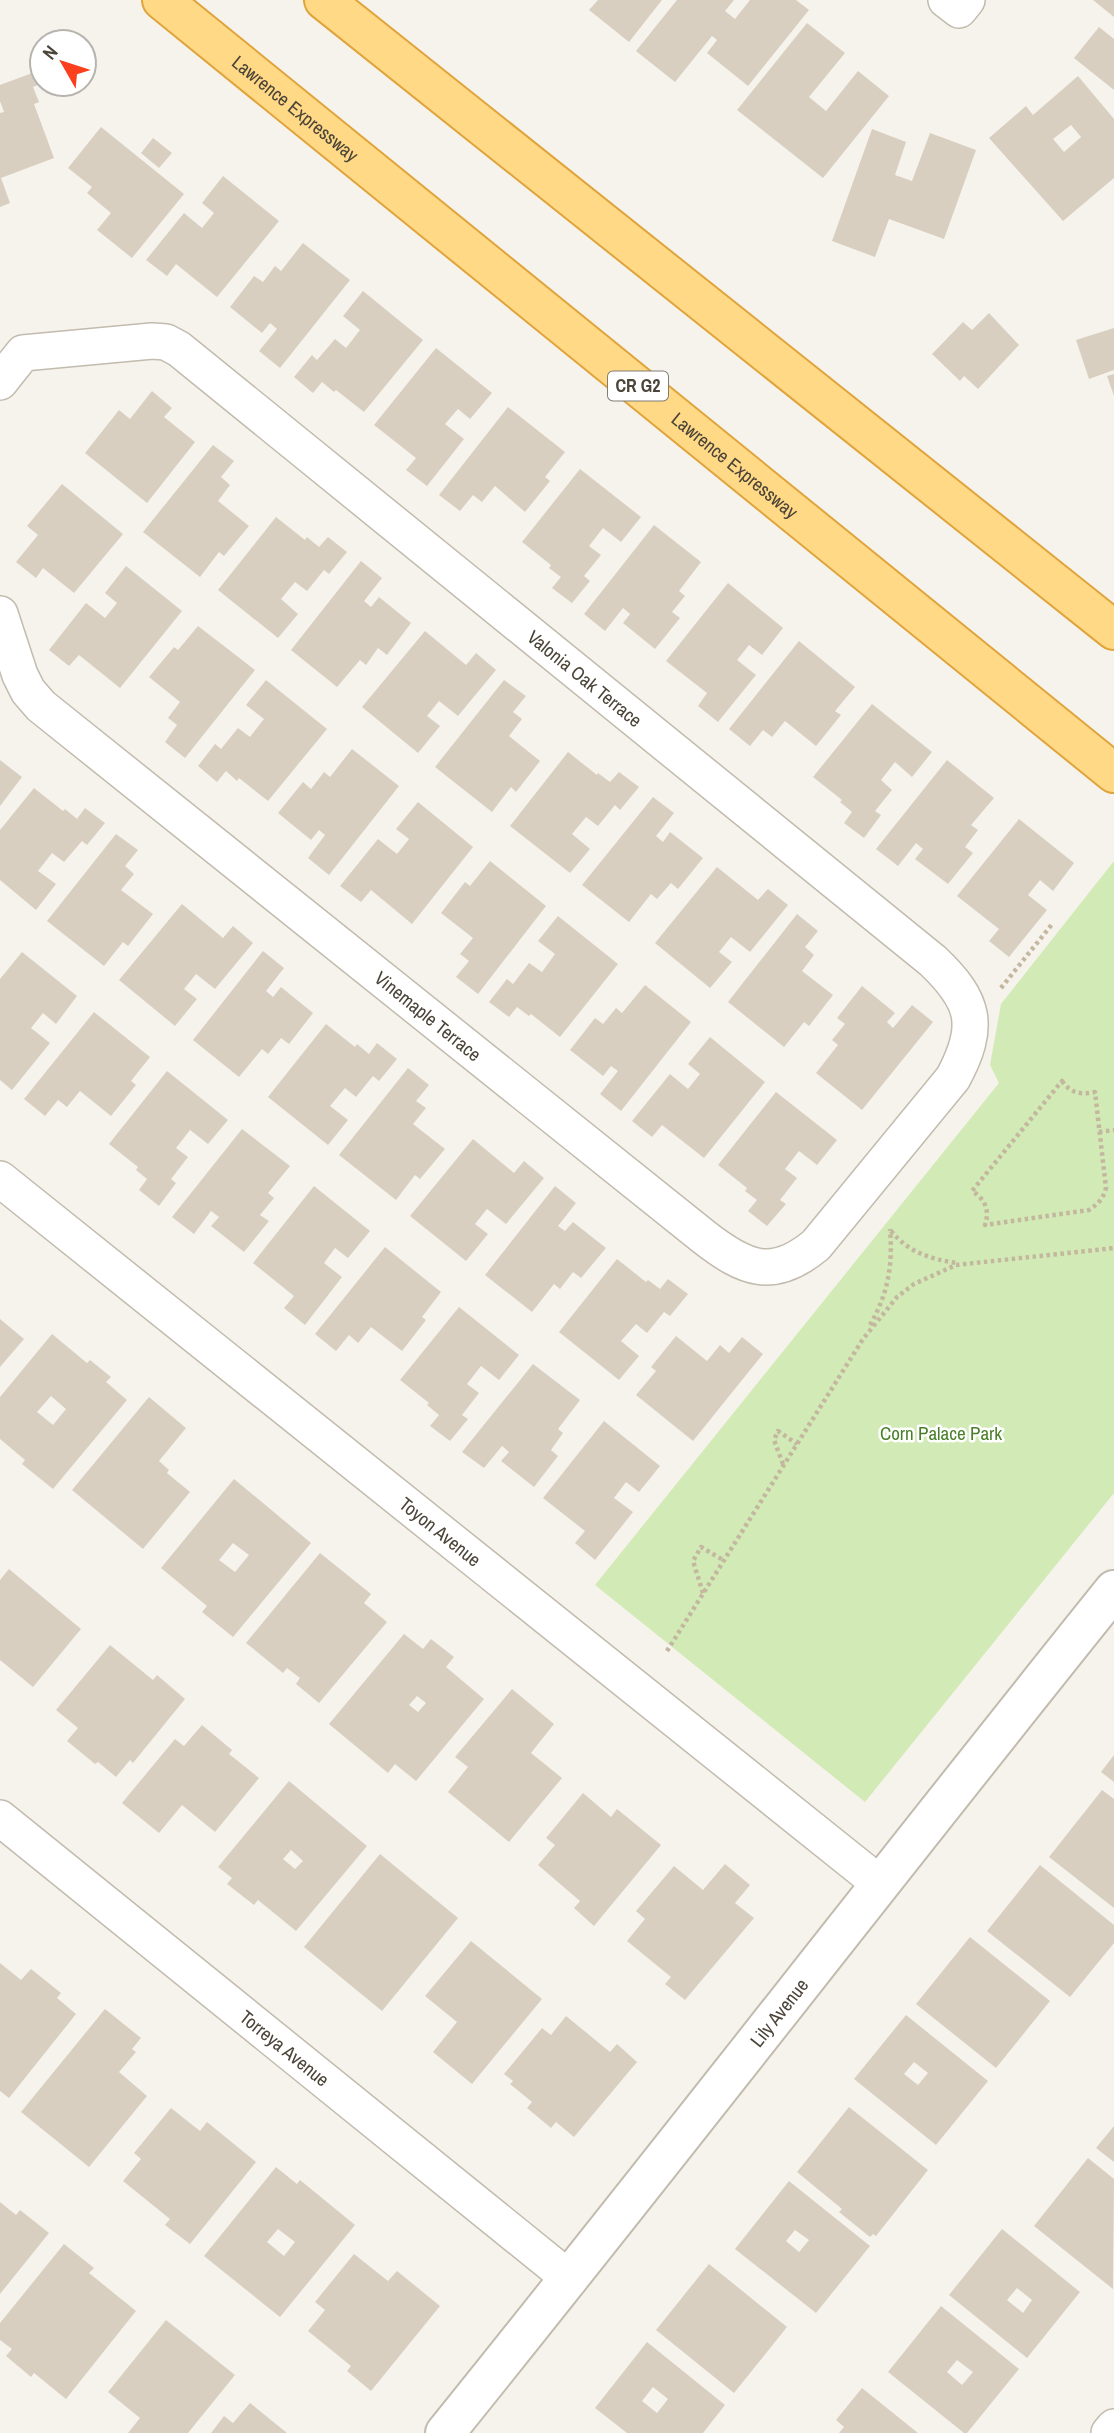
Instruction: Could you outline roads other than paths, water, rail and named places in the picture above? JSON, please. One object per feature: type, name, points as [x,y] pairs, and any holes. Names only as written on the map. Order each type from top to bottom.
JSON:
[{"type":"highway","name":"Lawrence Expressway","points":[[162,0],[1114,773]]},
{"type":"highway","points":[[324,0],[1114,630]]},
{"type":"street","name":"Valonia Oak Terrace","points":[[0,382],[23,353],[152,341],[166,342],[179,349],[933,961],[954,984],[970,1010],[968,1045],[953,1078],[892,1153]]},
{"type":"street","name":"Vinemaple Terrace","points":[[0,614],[20,675],[28,691],[41,706],[720,1250],[756,1267],[787,1265],[816,1245],[892,1153]]},
{"type":"street","name":"Toyon Avenue","points":[[0,1180],[879,1883]]},
{"type":"street","name":"Lily Avenue","points":[[445,2433],[1114,1590]]},
{"type":"street","name":"Torreya Avenue","points":[[0,1818],[570,2278]]},
{"type":"street","points":[[1109,2433],[1114,2427]]},
{"type":"park label","name":"Corn Palace Park","points":[[941,1433]]}]
